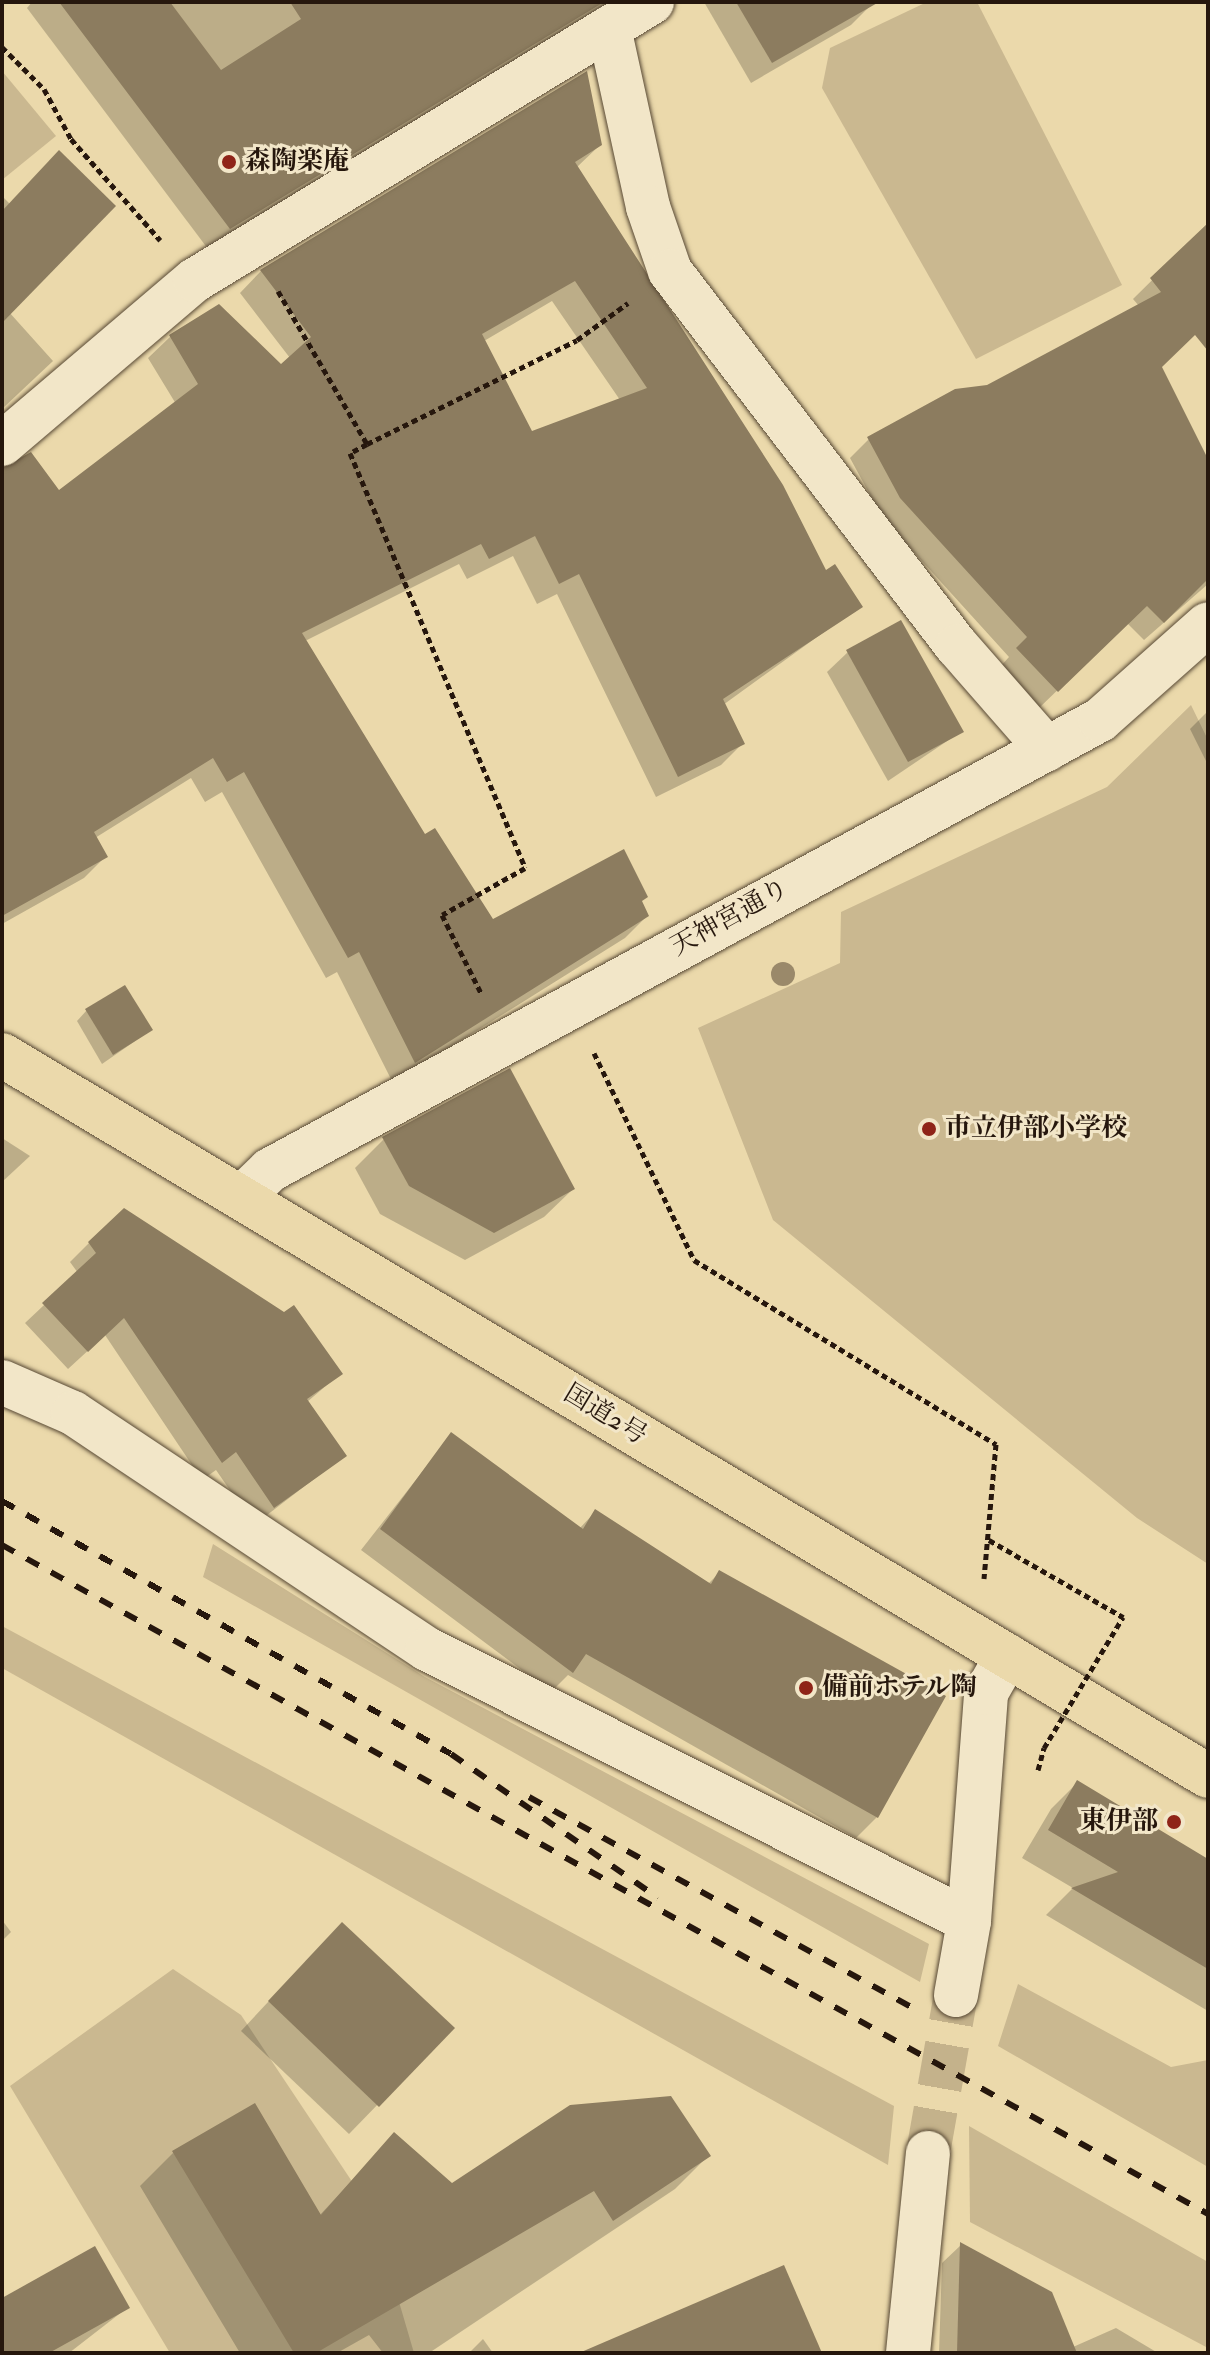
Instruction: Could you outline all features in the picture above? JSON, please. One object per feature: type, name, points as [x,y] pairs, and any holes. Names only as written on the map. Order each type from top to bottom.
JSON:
[{"type":"highway","name":"国道2号","points":[[2,1055],[1208,1776]]},
{"type":"street","points":[[2,444],[195,280],[652,2]]},
{"type":"street","points":[[609,28],[648,207],[670,271],[957,646],[1047,749]]},
{"type":"street","name":"天神宮通り","points":[[242,1197],[270,1170],[1100,720],[1208,624]]},
{"type":"street","points":[[2,1382],[73,1413],[427,1649],[969,1921]]},
{"type":"street","points":[[956,1995],[969,1921],[986,1693],[1007,1656]]},
{"type":"street","points":[[908,2353],[928,2153]]},
{"type":"path","points":[[2,47],[44,89],[71,139],[195,280]]},
{"type":"path","points":[[250,244],[367,444]]},
{"type":"path","points":[[504,1042],[442,915],[525,868],[350,453],[577,340],[670,271]]},
{"type":"path","points":[[570,1006],[694,1260],[996,1444],[983,1588]]},
{"type":"path","points":[[989,1540],[1123,1617],[1044,1748]]},
{"type":"shaded area","points":[[927,2],[977,2],[1122,285],[976,359],[822,88],[830,48]]},
{"type":"shaded area","points":[[2,71],[56,136],[2,180]]},
{"type":"shaded area","name":"市立伊部小学校","points":[[1191,705],[1208,740],[1208,1564],[1137,1518],[773,1220],[698,1028],[840,963],[841,912],[1107,787]]},
{"type":"shaded area","points":[[213,1544],[425,1677],[929,1944],[920,1982],[203,1577]]},
{"type":"shaded area","points":[[2,1626],[894,2106],[888,2165],[2,1668]]},
{"type":"shaded area","points":[[173,1969],[241,2015],[373,2213],[414,2353],[170,2353],[10,2086]]},
{"type":"shaded area","points":[[1018,1984],[1171,2067],[1208,2060],[1208,2167],[998,2046]]},
{"type":"shaded area","points":[[969,2126],[1208,2262],[1208,2348],[970,2222]]},
{"type":"building","points":[[59,2],[170,2],[221,70],[301,19],[290,2],[604,2],[230,229]]},
{"type":"building","points":[[736,2],[879,2],[772,63]]},
{"type":"building","points":[[587,71],[602,145],[575,162],[783,485],[826,570],[835,564],[863,607],[723,699],[745,744],[678,777],[579,574],[559,584],[535,536],[489,559],[481,544],[302,633],[425,834],[435,828],[493,919],[624,849],[648,897],[642,901],[649,916],[415,1063],[359,952],[348,958],[244,772],[227,782],[213,758],[94,832],[108,857],[2,916],[2,468],[31,452],[59,490],[198,384],[169,335],[219,304],[281,364],[311,337],[260,270]],"holes":[[[575,281],[647,388],[532,431],[482,334]]]},
{"type":"building","points":[[59,150],[116,206],[2,323],[2,211]]},
{"type":"building","points":[[1208,223],[1208,351],[1195,335],[1162,367],[1208,459],[1208,579],[1164,623],[1147,606],[1058,692],[1016,648],[1027,637],[900,498],[867,437],[955,389],[987,385],[1161,292],[1150,278]]},
{"type":"building","points":[[901,620],[964,732],[908,762],[846,650]]},
{"type":"building","points":[[125,985],[153,1030],[113,1055],[85,1009]]},
{"type":"building","points":[[510,1068],[575,1189],[494,1233],[409,1186],[382,1137]]},
{"type":"building","points":[[124,1208],[284,1312],[294,1305],[343,1374],[307,1399],[347,1456],[274,1508],[236,1452],[222,1463],[124,1318],[88,1352],[42,1303],[96,1253],[88,1242]]},
{"type":"building","points":[[451,1432],[583,1529],[595,1509],[711,1584],[719,1570],[946,1696],[878,1818],[586,1654],[573,1673],[380,1529]]},
{"type":"building","points":[[1077,1780],[1208,1859],[1208,1969],[1071,1888],[1118,1872],[1048,1830]]},
{"type":"building","points":[[342,1922],[455,2028],[379,2107],[268,2001]]},
{"type":"building","points":[[671,2096],[711,2156],[613,2221],[594,2191],[316,2353],[294,2353],[172,2151],[255,2103],[321,2215],[394,2132],[452,2183],[570,2105]]},
{"type":"building","points":[[960,2242],[1052,2292],[1077,2353],[957,2353]]},
{"type":"building","points":[[95,2246],[130,2308],[49,2353],[2,2353],[2,2298]]},
{"type":"building","points":[[784,2265],[822,2353],[579,2353]]},
{"type":"tunnel","points":[[928,2153],[956,1995]]},
{"type":"railway","points":[[2,1501],[451,1754],[658,1898]]},
{"type":"railway","points":[[2,1545],[1208,2214]]},
{"type":"railway","points":[[529,1797],[914,2009]]},
{"type":"place","name":"森陶楽庵","points":[[229,162]]},
{"type":"place","name":"市立伊部小学校","points":[[929,1129]]},
{"type":"place","name":"備前ホテル陶","points":[[806,1688]]},
{"type":"place","name":"東伊部","points":[[1174,1822]]}]
